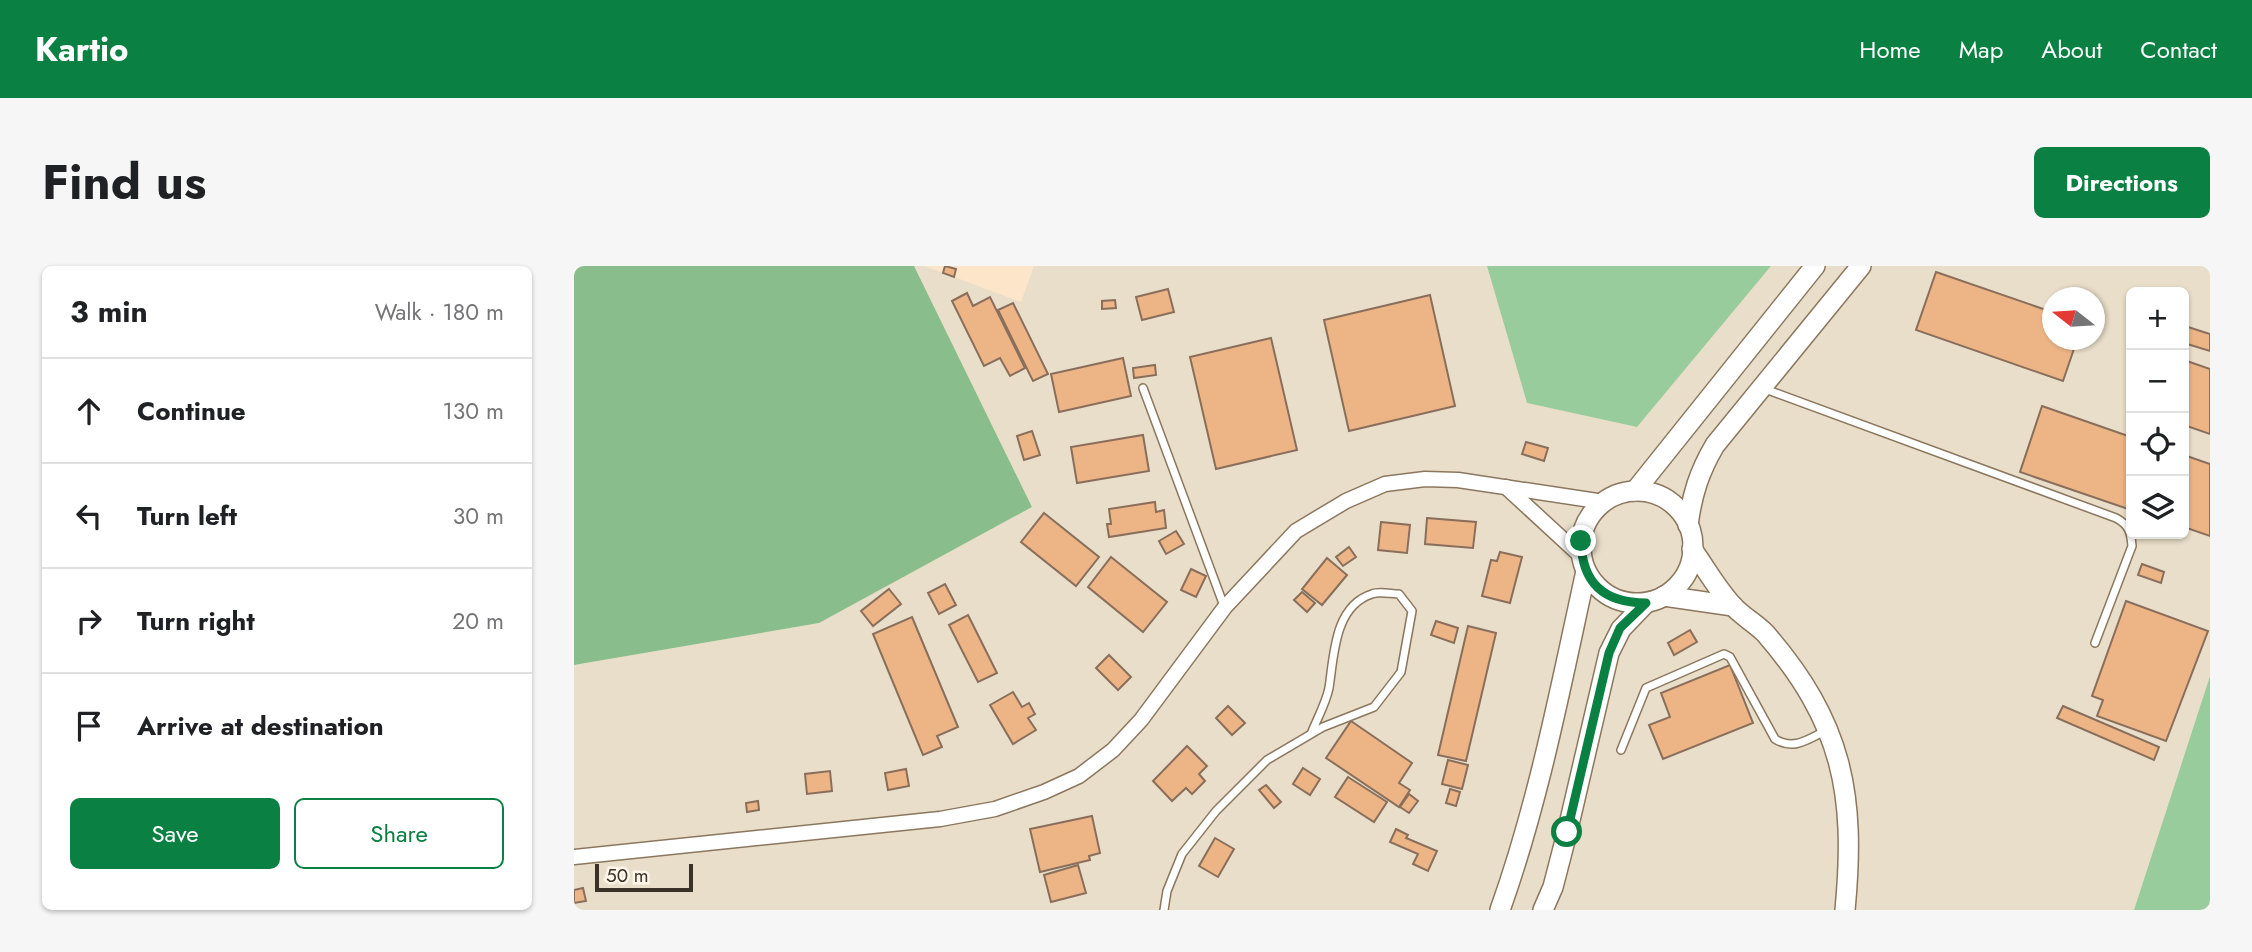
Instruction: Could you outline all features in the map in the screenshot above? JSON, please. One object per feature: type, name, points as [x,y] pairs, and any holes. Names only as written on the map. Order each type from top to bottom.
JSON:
[{"type":"street","points":[[1635,491],[1815,266]]},
{"type":"street","points":[[1543,910],[1553,887],[1609,653],[1620,628],[1655,599],[1679,584],[1689,568],[1692,549],[1688,525],[1692,494],[1701,468],[1715,445],[1861,266]]},
{"type":"street","points":[[574,857],[940,819],[995,809],[1079,776],[1113,750],[1141,720],[1225,607],[1296,531],[1346,501],[1385,484],[1458,480],[1604,502]]},
{"type":"street","points":[[1505,486],[1584,564],[1596,586],[1610,597],[1627,603],[1655,599],[1733,606]]},
{"type":"street","points":[[1500,910],[1514,872],[1556,708],[1584,564],[1581,541],[1585,527],[1592,513],[1604,502],[1619,494],[1635,491],[1652,493],[1667,500],[1679,511],[1688,525]]},
{"type":"street","points":[[1692,549],[1733,606],[1763,632],[1805,685],[1828,730],[1844,782],[1850,828],[1845,910]]},
{"type":"lane","points":[[1143,388],[1225,607]]},
{"type":"lane","points":[[1762,388],[2126,523],[2131,533],[2132,546],[2095,643]]},
{"type":"lane","points":[[1164,910],[1167,891],[1182,854],[1216,811],[1267,760],[1323,727],[1374,707],[1401,672],[1412,611],[1399,594],[1373,593],[1354,605],[1339,628],[1328,691],[1311,734]]},
{"type":"lane","points":[[1621,750],[1646,688],[1724,654],[1730,657],[1775,739],[1792,746],[1828,730]]},
{"type":"shaded area","points":[[914,266],[925,266],[1021,302],[1034,266],[1487,266],[1527,403],[1637,427],[1771,266],[2210,266],[2210,676],[2134,910],[574,910],[574,665],[819,623],[1032,507]]},
{"type":"green space","points":[[574,266],[914,266],[1032,507],[819,623],[574,665]]},
{"type":"green space","points":[[1487,266],[1771,266],[1637,427],[1527,403]]},
{"type":"green space","points":[[2210,676],[2210,910],[2134,910]]},
{"type":"building","points":[[945,266],[956,269],[954,277],[943,273]]},
{"type":"building","points":[[1936,272],[2042,309],[2042,350],[2074,350],[2063,381],[1916,330]]},
{"type":"building","points":[[1168,289],[1174,312],[1142,320],[1136,297]]},
{"type":"building","points":[[967,293],[973,306],[990,297],[1025,368],[1010,376],[1000,358],[984,366],[952,301]]},
{"type":"building","points":[[1430,295],[1455,406],[1349,431],[1324,320]]},
{"type":"building","points":[[1115,300],[1116,308],[1102,309],[1102,301]]},
{"type":"building","points":[[1013,303],[1048,374],[1033,381],[998,310]]},
{"type":"building","points":[[2189,327],[2210,334],[2210,351],[2189,345]]},
{"type":"building","points":[[1271,338],[1297,450],[1216,469],[1190,357]]},
{"type":"building","points":[[1123,358],[1131,396],[1059,412],[1051,374]]},
{"type":"building","points":[[2189,362],[2210,369],[2210,434],[2189,427]]},
{"type":"building","points":[[1155,365],[1156,375],[1134,378],[1133,368]]},
{"type":"building","points":[[2042,406],[2126,435],[2126,508],[2020,472]]},
{"type":"building","points":[[1032,431],[1040,455],[1024,460],[1017,436]]},
{"type":"building","points":[[1143,435],[1149,471],[1077,483],[1071,447]]},
{"type":"building","points":[[1526,442],[1548,448],[1544,461],[1522,454]]},
{"type":"building","points":[[2189,457],[2210,464],[2210,536],[2189,529]]},
{"type":"building","points":[[1155,502],[1156,512],[1164,510],[1166,528],[1109,537],[1109,509]]},
{"type":"building","points":[[1044,513],[1099,557],[1076,586],[1021,542]]},
{"type":"building","points":[[1427,518],[1476,522],[1473,548],[1425,544]]},
{"type":"building","points":[[1381,522],[1410,525],[1407,553],[1378,550]]},
{"type":"building","points":[[1176,531],[1184,544],[1166,554],[1159,541]]},
{"type":"building","points":[[1349,547],[1356,557],[1343,566],[1336,557]]},
{"type":"building","points":[[1500,552],[1522,557],[1510,603],[1482,596],[1491,560],[1497,561]]},
{"type":"building","points":[[1111,557],[1167,602],[1143,632],[1088,587]]},
{"type":"building","points":[[1327,558],[1347,575],[1322,605],[1302,589]]},
{"type":"building","points":[[2142,564],[2164,572],[2161,583],[2138,575]]},
{"type":"building","points":[[1191,569],[1206,576],[1196,597],[1181,590]]},
{"type":"building","points":[[945,584],[956,605],[939,614],[928,593]]},
{"type":"building","points":[[889,589],[901,604],[873,626],[861,611]]},
{"type":"building","points":[[1302,592],[1315,603],[1307,612],[1294,600]]},
{"type":"building","points":[[2126,601],[2208,631],[2166,741],[2097,716],[2103,700],[2092,696]]},
{"type":"building","points":[[968,615],[997,673],[978,682],[949,625]]},
{"type":"building","points":[[912,617],[958,727],[937,736],[942,747],[923,755],[873,634]]},
{"type":"building","points":[[1436,621],[1458,628],[1454,643],[1431,635]]},
{"type":"building","points":[[1468,626],[1496,633],[1466,761],[1438,755]]},
{"type":"building","points":[[1690,630],[1697,642],[1674,655],[1668,643]]},
{"type":"building","points":[[1109,655],[1131,677],[1118,690],[1096,668]]},
{"type":"building","points":[[1730,665],[1753,723],[1663,759],[1649,725],[1670,717],[1661,693]]},
{"type":"building","points":[[1013,692],[1022,707],[1029,703],[1035,714],[1028,718],[1036,730],[1013,744],[990,705]]},
{"type":"building","points":[[1228,706],[1245,723],[1232,735],[1216,718]]},
{"type":"building","points":[[2063,706],[2159,747],[2154,760],[2057,718]]},
{"type":"building","points":[[1351,721],[1412,763],[1399,783],[1410,790],[1399,807],[1326,758]]},
{"type":"building","points":[[1187,746],[1207,766],[1199,774],[1205,781],[1192,794],[1186,788],[1172,801],[1153,781]]},
{"type":"building","points":[[1448,760],[1468,765],[1462,789],[1442,784]]},
{"type":"building","points":[[1303,768],[1320,779],[1310,795],[1293,784]]},
{"type":"building","points":[[906,769],[909,786],[888,790],[885,773]]},
{"type":"building","points":[[830,771],[832,791],[807,794],[805,774]]},
{"type":"building","points":[[1348,777],[1387,802],[1374,822],[1335,797]]},
{"type":"building","points":[[1266,785],[1281,802],[1274,808],[1259,790]]},
{"type":"building","points":[[1450,789],[1460,792],[1456,806],[1446,803]]},
{"type":"building","points":[[1409,794],[1418,801],[1409,813],[1400,807]]},
{"type":"building","points":[[758,801],[759,810],[747,812],[746,803]]},
{"type":"building","points":[[1092,816],[1100,853],[1089,856],[1090,860],[1040,872],[1030,829]]},
{"type":"building","points":[[1396,829],[1408,835],[1406,838],[1437,851],[1428,871],[1413,864],[1418,854],[1390,842]]},
{"type":"building","points":[[1215,838],[1234,849],[1218,877],[1199,866]]},
{"type":"building","points":[[1078,865],[1086,893],[1051,902],[1044,875]]},
{"type":"building","points":[[583,888],[586,901],[574,903],[574,890]]},
{"type":"route","points":[[1567,832],[1609,653],[1620,628],[1646,603],[1627,603],[1610,597],[1596,586],[1586,571],[1581,541]]}]
